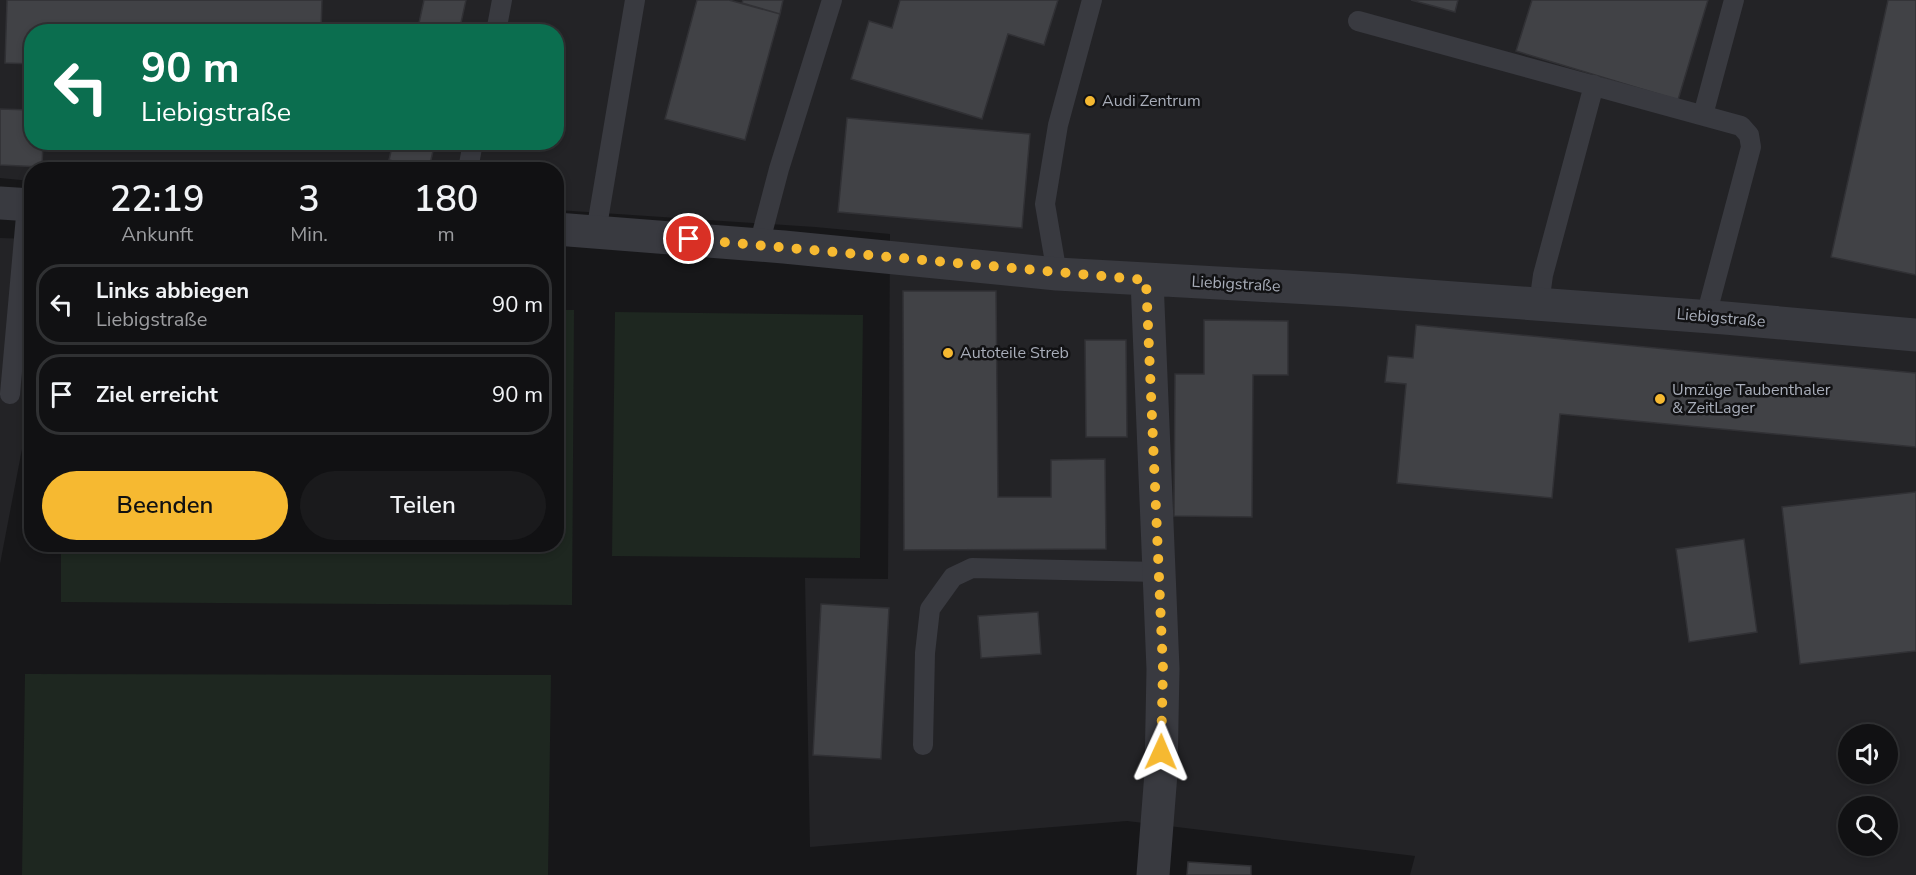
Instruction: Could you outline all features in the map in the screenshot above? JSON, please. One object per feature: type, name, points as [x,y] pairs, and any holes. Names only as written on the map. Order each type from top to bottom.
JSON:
[{"type":"street","name":"Liebigstraße","points":[[564,230],[1146,280],[1346,290],[1706,316],[1916,335]]},
{"type":"street","points":[[1146,280],[1162,692],[1161,773],[1153,875]]},
{"type":"lane","points":[[498,24],[502,0]]},
{"type":"lane","points":[[596,232],[635,0]]},
{"type":"lane","points":[[759,245],[779,169],[832,0]]},
{"type":"lane","points":[[1057,273],[1045,204],[1058,125],[1092,0]]},
{"type":"lane","points":[[1703,116],[1734,0]]},
{"type":"lane","points":[[1358,21],[1741,126],[1749,135],[1751,147],[1706,316]]},
{"type":"lane","points":[[1539,304],[1543,275],[1594,85]]},
{"type":"lane","points":[[10,394],[19,204]]},
{"type":"lane","points":[[922,745],[925,653],[930,609],[953,577],[972,568],[1159,572]]},
{"type":"shaded area","points":[[0,0],[1916,0],[1916,875],[1410,875],[1415,856],[1127,821],[810,847],[805,578],[888,579],[890,234],[564,210],[564,162],[24,162],[24,180],[0,178]]},
{"type":"shaded area","points":[[0,238],[24,239],[24,439],[0,564]]},
{"type":"shaded area","points":[[564,310],[574,310],[572,605],[61,602],[61,552],[564,552]]},
{"type":"shaded area","points":[[615,312],[863,315],[860,558],[612,556]]},
{"type":"shaded area","points":[[25,674],[551,675],[548,875],[22,875]]},
{"type":"building","points":[[7,0],[322,0],[321,24],[24,24],[24,64],[5,63]]},
{"type":"building","points":[[424,0],[466,0],[461,24],[419,24]]},
{"type":"building","points":[[697,0],[729,0],[780,14],[745,140],[665,119]]},
{"type":"building","points":[[743,0],[783,0],[780,14],[742,3]]},
{"type":"building","points":[[900,0],[1058,0],[1044,45],[1008,34],[982,119],[851,79],[869,21],[892,28]]},
{"type":"building","points":[[1411,0],[1458,0],[1455,12]]},
{"type":"building","points":[[1532,0],[1708,0],[1678,100],[1516,51]]},
{"type":"building","points":[[1888,0],[1916,0],[1916,275],[1831,257]]},
{"type":"building","points":[[0,109],[24,110],[24,150],[43,150],[42,162],[24,162],[24,166],[0,165]]},
{"type":"building","points":[[847,118],[1030,134],[1022,228],[838,212]]},
{"type":"building","points":[[391,150],[433,150],[431,162],[389,160]]},
{"type":"building","points":[[903,291],[996,291],[998,497],[1051,497],[1051,460],[1105,459],[1106,549],[904,550]]},
{"type":"building","points":[[1204,320],[1288,321],[1288,375],[1253,375],[1252,517],[1174,516],[1175,374],[1204,374]]},
{"type":"building","name":"Umzüge Taubenthaler & ZeitLager","points":[[1416,325],[1916,373],[1916,447],[1560,414],[1552,498],[1397,483],[1406,384],[1385,382],[1388,356],[1413,358]]},
{"type":"building","points":[[1085,340],[1126,340],[1127,437],[1086,437]]},
{"type":"building","points":[[1916,492],[1916,651],[1800,664],[1782,507]]},
{"type":"building","points":[[1744,539],[1757,632],[1689,642],[1676,549]]},
{"type":"building","points":[[821,604],[889,608],[881,759],[813,755]]},
{"type":"building","points":[[1038,612],[1041,654],[981,658],[978,616]]},
{"type":"building","points":[[1188,862],[1251,866],[1251,875],[1187,875]]},
{"type":"place","name":"Audi Zentrum","points":[[1090,101]]},
{"type":"place","name":"Autoteile Streb","points":[[948,353]]},
{"type":"place","name":"Umzüge Taubenthaler & ZeitLager","points":[[1660,399]]},
{"type":"route","points":[[689,239],[1146,280],[1163,669],[1161,752]]}]
